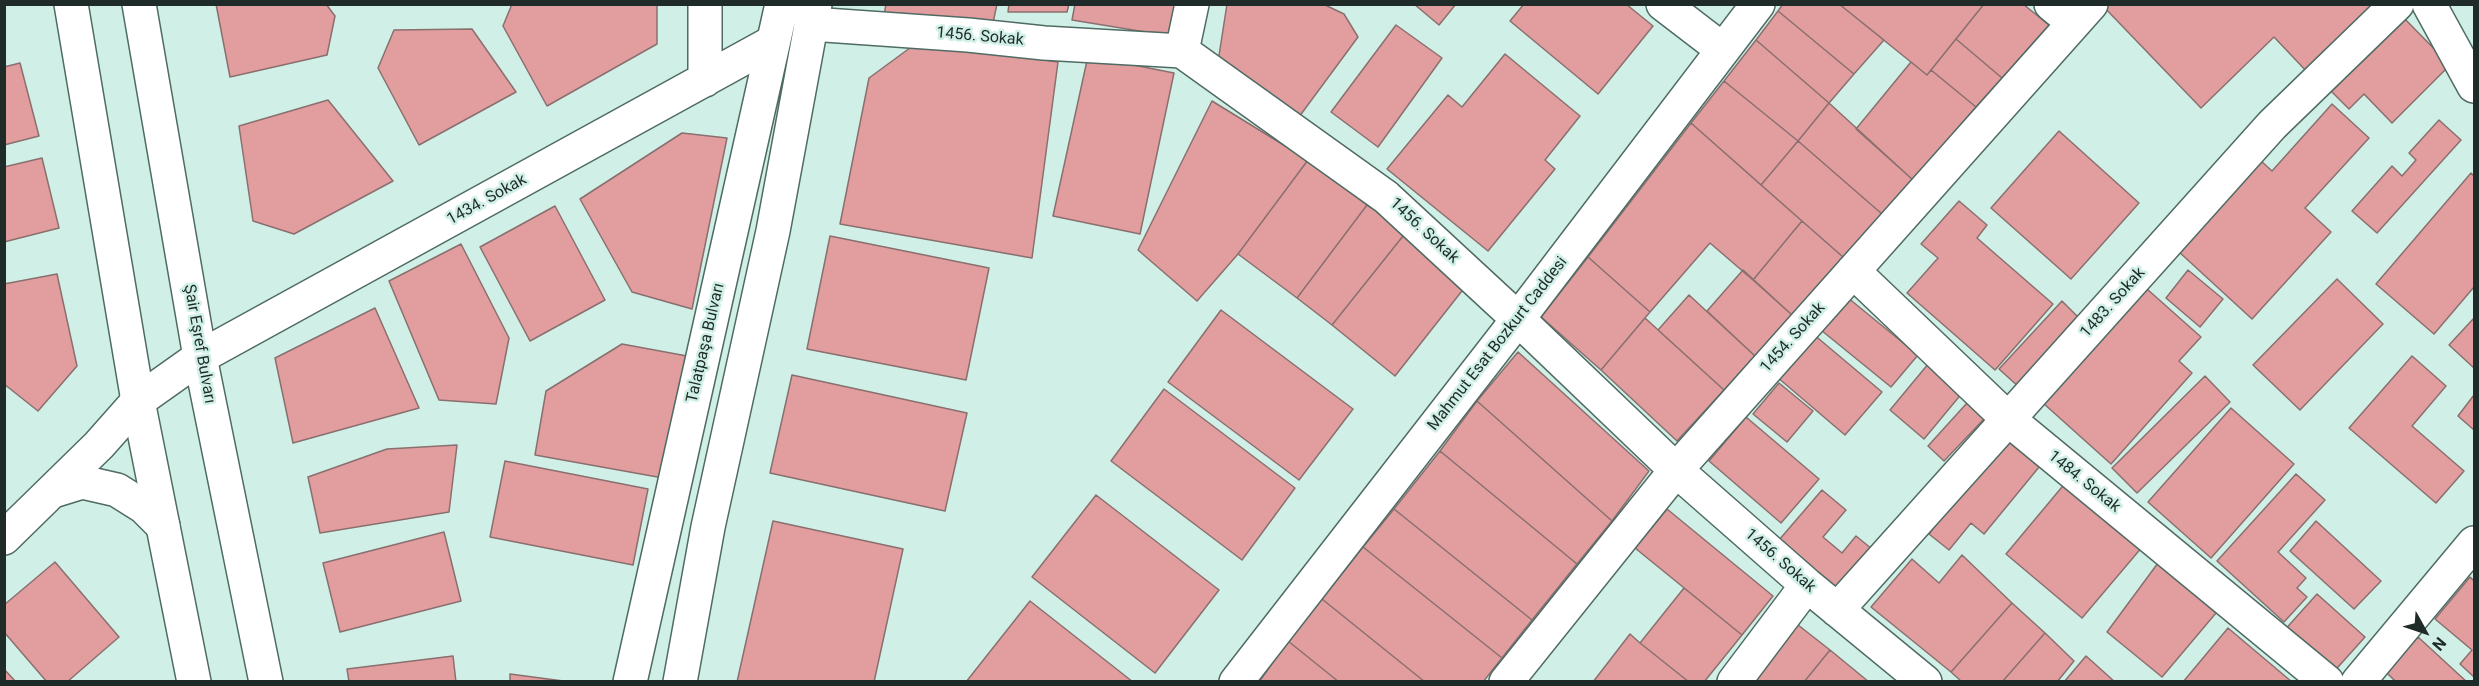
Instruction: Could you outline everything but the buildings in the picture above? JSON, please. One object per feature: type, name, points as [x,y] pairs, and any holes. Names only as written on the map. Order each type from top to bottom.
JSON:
[{"type":"street","points":[[71,4],[138,401],[194,681]]},
{"type":"street","name":"Şair Eşref Bulvarı","points":[[139,4],[200,357],[266,681]]},
{"type":"street","points":[[705,4],[705,80]]},
{"type":"street","name":"Talatpaşa Bulvarı","points":[[630,681],[782,4]]},
{"type":"street","points":[[1182,51],[1192,4]]},
{"type":"street","points":[[1663,4],[1723,50]]},
{"type":"street","name":"Mahmut Esat Bozkurt Caddesi","points":[[1236,681],[1518,319],[1758,4]]},
{"type":"street","name":"1483. Sokak","points":[[1838,610],[2272,125],[2397,4]]},
{"type":"street","points":[[2429,4],[2475,86]]},
{"type":"street","name":"1454. Sokak","points":[[1506,681],[1676,470],[1853,271],[2072,11]]},
{"type":"street","points":[[680,681],[708,527],[773,231],[813,14]]},
{"type":"street","name":"1434. Sokak","points":[[138,401],[200,357],[773,42],[813,14]]},
{"type":"street","name":"1456. Sokak","points":[[813,14],[1044,43],[1182,51],[1386,197],[1676,470],[1807,585],[1925,681]]},
{"type":"street","name":"1484. Sokak","points":[[1853,271],[2008,419],[2327,681]]},
{"type":"street","points":[[4,538],[53,491],[138,401]]},
{"type":"street","points":[[53,491],[82,482],[117,490],[144,507],[163,526]]},
{"type":"street","points":[[2358,681],[2475,543]]},
{"type":"street","points":[[1734,681],[1807,585]]}]
